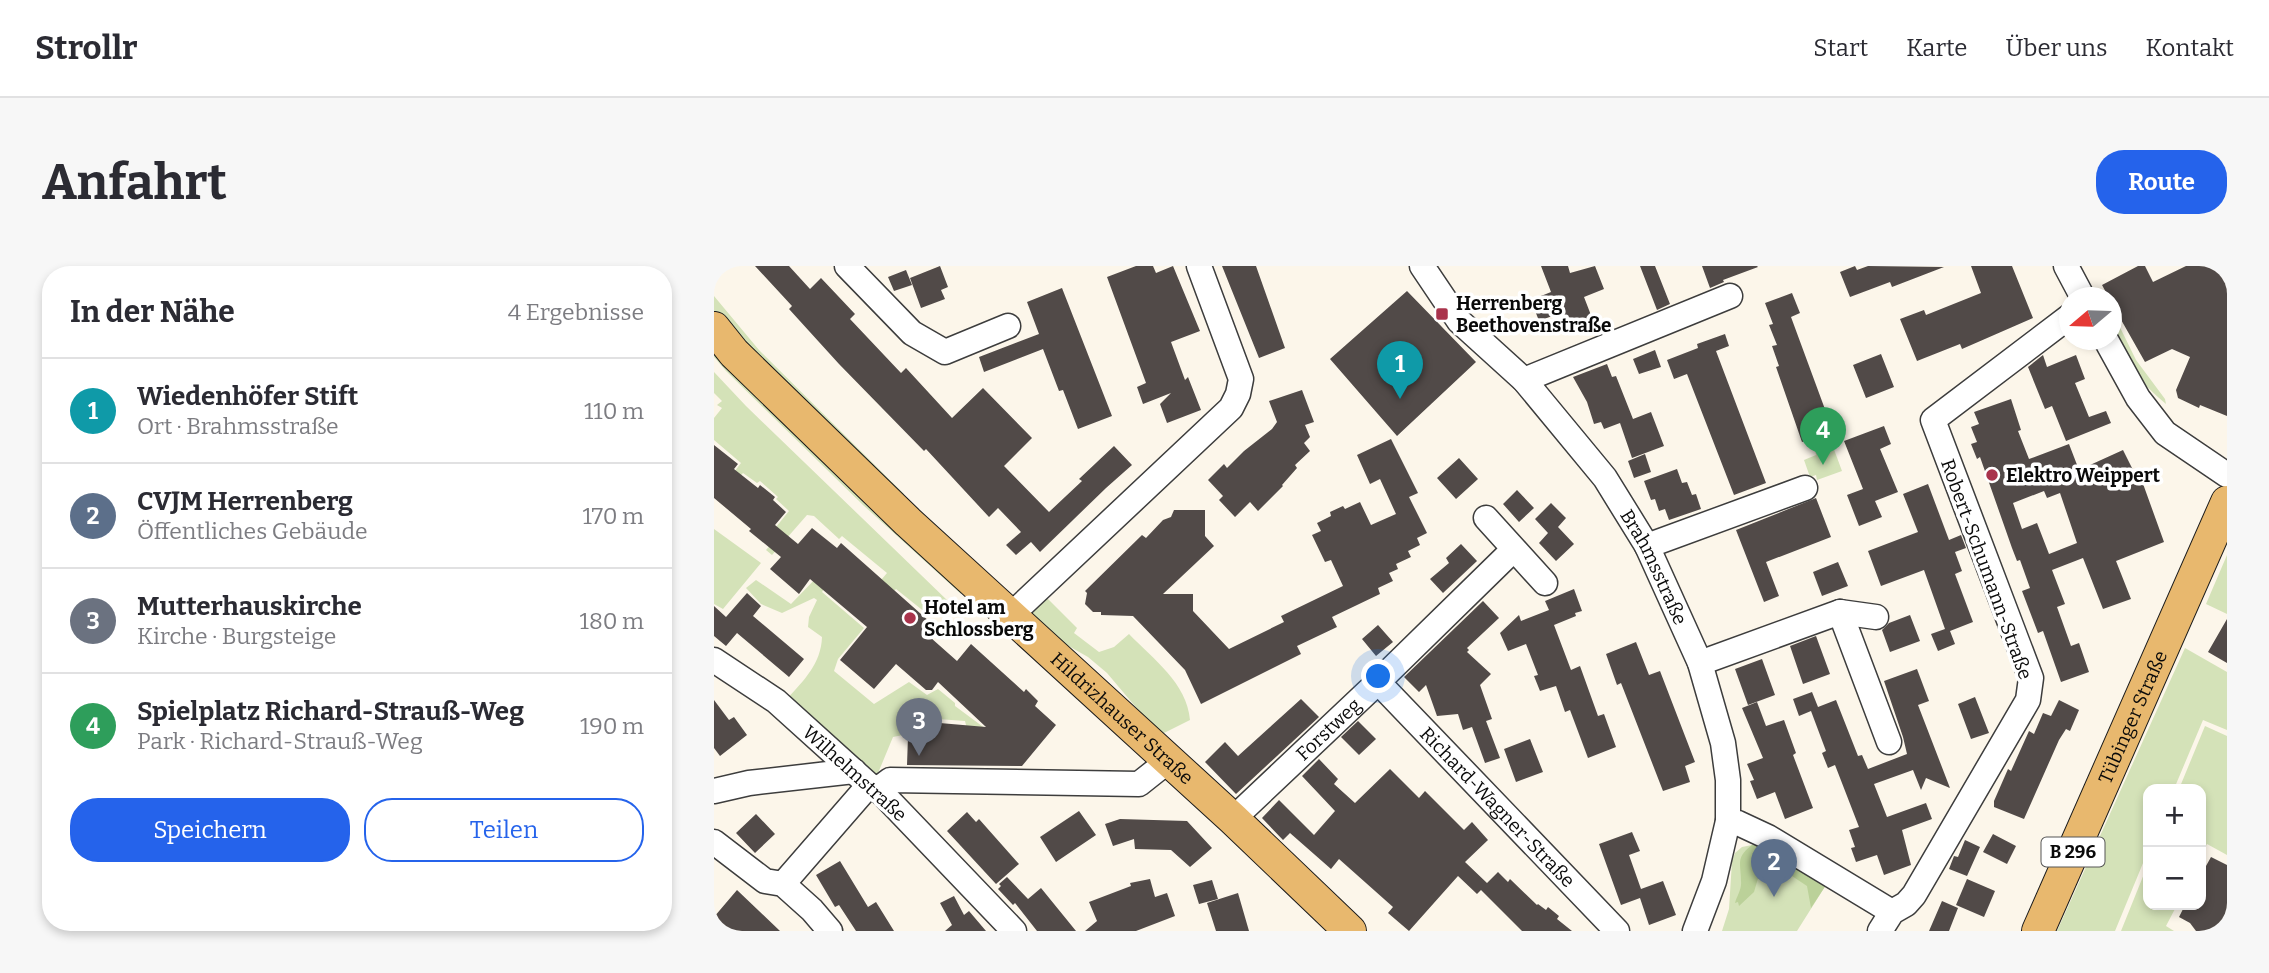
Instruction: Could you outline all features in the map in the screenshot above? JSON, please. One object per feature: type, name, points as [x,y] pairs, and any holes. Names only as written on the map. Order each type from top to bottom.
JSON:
[{"type":"main road","name":"Hildrizhauser Straße","points":[[714,328],[734,354],[809,427],[1010,617],[1233,819],[1350,931]]},
{"type":"main road","name":"Tübinger Straße","points":[[2038,931],[2227,502]]},
{"type":"street","points":[[846,266],[912,333],[944,352],[1008,326]]},
{"type":"street","points":[[1010,617],[1231,408],[1241,379],[1199,266]]},
{"type":"street","name":"Brahmsstraße","points":[[1422,266],[1459,321],[1524,380],[1605,478],[1647,546],[1700,663],[1723,743],[1728,779],[1728,821],[1714,881],[1695,931]]},
{"type":"street","points":[[2066,266],[2078,287]]},
{"type":"street","points":[[1524,380],[1730,296]]},
{"type":"street","name":"Robert-Schumann-Straße","points":[[1886,921],[1914,895],[2028,700],[2031,678],[1933,420],[2059,324]]},
{"type":"street","points":[[2112,350],[2138,398],[2165,433],[2227,475]]},
{"type":"street","points":[[1647,546],[1805,488]]},
{"type":"street","points":[[1486,518],[1545,583]]},
{"type":"street","name":"Forstweg","points":[[1233,819],[1513,550]]},
{"type":"street","points":[[1840,612],[1889,742]]},
{"type":"street","points":[[1700,663],[1840,612],[1876,617]]},
{"type":"street","name":"Wilhelmstraße","points":[[714,660],[776,701],[867,781],[1014,931]]},
{"type":"street","name":"Richard-Wagner-Straße","points":[[1378,682],[1617,931]]},
{"type":"street","points":[[714,791],[749,783],[890,780],[1139,784],[1168,761]]},
{"type":"street","points":[[783,884],[867,781]]},
{"type":"street","points":[[1728,821],[1768,837],[1886,921]]},
{"type":"street","points":[[714,842],[765,881],[783,884],[812,910],[830,931]]},
{"type":"green space","points":[[714,296],[759,350],[904,494],[901,498],[714,313]]},
{"type":"green space","points":[[2122,331],[2136,360],[2166,404],[2142,381],[2119,350],[2122,350]]},
{"type":"green space","points":[[714,351],[964,590],[961,594],[863,505],[726,371],[714,357]]},
{"type":"green space","points":[[714,372],[948,601],[931,617],[896,589],[871,614],[860,605],[887,573],[842,536],[839,539],[814,516],[807,515],[772,555],[766,550],[781,533],[776,527],[789,511],[760,481],[757,483],[743,473],[729,489],[725,484],[741,463],[714,440],[714,418],[722,408],[717,405],[722,401],[714,393]]},
{"type":"green space","points":[[1832,444],[1842,471],[1817,480],[1816,475],[1810,477],[1804,460],[1816,455],[1815,450]]},
{"type":"green space","points":[[714,529],[761,563],[723,609],[714,604]]},
{"type":"green space","points":[[2227,555],[2227,614],[2206,604]]},
{"type":"green space","points":[[820,574],[829,581],[822,592],[864,628],[838,659],[834,671],[874,704],[909,682],[927,695],[938,689],[955,703],[955,706],[990,732],[968,733],[965,721],[924,718],[923,731],[893,737],[876,778],[787,699],[810,671],[821,647],[822,637],[808,627],[809,617],[817,600],[814,598],[782,613],[761,604],[746,588],[756,580],[791,604]]},
{"type":"green space","points":[[1044,595],[1077,628],[1074,633],[1099,652],[1114,647],[1129,634],[1176,683],[1188,707],[1190,720],[1164,733],[1156,731],[1107,673],[1088,657],[1058,640],[1029,618],[1029,606]]},
{"type":"green space","points":[[2185,648],[2227,672],[2227,730],[2203,720],[2176,784],[2143,784],[2143,863],[2115,931],[2057,931]]},
{"type":"green space","points":[[2205,726],[2227,736],[2227,855],[2207,844],[2206,846],[2206,784],[2181,784]]},
{"type":"green space","points":[[1752,845],[1764,847],[1826,885],[1811,908],[1807,886],[1777,866],[1759,875],[1754,892],[1739,906],[1738,902],[1735,903],[1741,887],[1741,858]]},
{"type":"green space","points":[[1742,847],[1764,847],[1826,885],[1797,931],[1722,931],[1729,909],[1732,861],[1735,853]]},
{"type":"green space","points":[[2143,876],[2143,910],[2174,910],[2166,926],[2174,931],[2121,931]]},
{"type":"building","points":[[755,266],[789,266],[810,289],[821,278],[855,314],[850,319],[901,373],[906,368],[952,418],[983,388],[1032,438],[1004,466],[1049,512],[1114,446],[1132,465],[1040,552],[1031,542],[1016,555],[1006,545],[1021,532],[998,508],[989,517],[926,449],[924,451],[839,364],[789,309],[792,306]]},
{"type":"building","points":[[940,266],[948,287],[941,290],[945,299],[921,308],[910,278]]},
{"type":"building","points":[[1136,266],[1153,266],[1156,273],[1173,266],[1200,331],[1171,342],[1185,380],[1188,377],[1201,410],[1167,423],[1160,404],[1171,393],[1143,404],[1137,387],[1146,383],[1107,277]]},
{"type":"building","points":[[1222,266],[1256,266],[1285,348],[1259,358]]},
{"type":"building","points":[[1541,266],[1568,266],[1570,273],[1595,266],[1604,289],[1584,297],[1594,323],[1567,333],[1560,313],[1539,321],[1531,300],[1551,292]]},
{"type":"building","points":[[1640,266],[1655,266],[1670,304],[1657,310]]},
{"type":"building","points":[[1702,266],[1758,267],[1723,280],[1724,282],[1710,288]]},
{"type":"building","points":[[1855,266],[1857,270],[1868,266],[1944,267],[1892,287],[1890,282],[1850,297],[1840,272]]},
{"type":"building","points":[[1971,266],[2012,266],[2033,318],[1962,349],[1960,344],[1917,361],[1900,319],[1924,310],[1926,315],[1981,293]]},
{"type":"building","points":[[2138,266],[2145,266],[2153,282],[2186,266],[2227,266],[2227,416],[2200,405],[2199,408],[2178,398],[2176,390],[2190,357],[2172,349],[2145,362],[2122,321],[2122,287],[2102,285]]},
{"type":"building","points":[[906,270],[912,285],[894,291],[888,277]]},
{"type":"building","points":[[1062,288],[1112,416],[1078,429],[1063,390],[1059,391],[1043,349],[984,372],[979,357],[1039,334],[1027,302]]},
{"type":"building","points":[[1407,291],[1476,362],[1397,436],[1330,359]]},
{"type":"building","points":[[1792,293],[1800,313],[1791,317],[1833,431],[1802,442],[1776,367],[1779,366],[1772,346],[1777,345],[1769,325],[1773,324],[1765,303]]},
{"type":"building","points":[[1725,334],[1729,346],[1716,351],[1766,483],[1734,495],[1687,374],[1674,379],[1667,360],[1698,348],[1697,344]]},
{"type":"building","points":[[1655,350],[1661,367],[1639,374],[1633,359]]},
{"type":"building","points":[[1881,354],[1894,387],[1866,398],[1853,365]]},
{"type":"building","points":[[2043,355],[2047,367],[2076,355],[2085,379],[2075,383],[2089,417],[2106,411],[2111,423],[2066,441],[2052,406],[2045,409],[2028,367]]},
{"type":"building","points":[[1607,364],[1612,377],[1616,376],[1633,419],[1651,412],[1664,446],[1632,458],[1620,423],[1604,429],[1601,422],[1594,424],[1587,402],[1573,377]]},
{"type":"building","points":[[1302,390],[1314,422],[1305,425],[1310,437],[1304,443],[1310,451],[1295,465],[1297,468],[1283,486],[1258,511],[1250,502],[1235,517],[1219,500],[1223,496],[1208,480],[1224,464],[1227,468],[1272,429],[1277,422],[1269,401]]},
{"type":"building","points":[[2011,399],[2021,430],[2018,431],[2029,459],[2069,444],[2079,470],[2123,450],[2139,482],[2142,481],[2164,542],[2116,561],[2131,599],[2103,609],[2083,558],[2052,570],[2065,604],[2057,607],[2071,646],[2079,643],[2089,672],[2061,682],[2043,631],[2038,633],[2022,591],[2030,588],[2020,560],[2017,561],[2012,548],[1980,457],[1977,459],[1971,444],[1977,442],[1971,427],[1979,424],[1974,412]],"holes":[[[2044,491],[2047,498],[2060,493],[2077,543],[2049,554],[2037,523],[2022,529],[2013,503]]]},
{"type":"building","points":[[1884,426],[1891,444],[1880,449],[1898,492],[1875,501],[1882,517],[1859,526],[1847,495],[1863,489],[1844,441]]},
{"type":"building","points":[[1391,439],[1418,493],[1409,497],[1427,533],[1417,538],[1420,545],[1408,551],[1411,557],[1396,564],[1398,569],[1389,573],[1393,581],[1378,588],[1380,594],[1332,617],[1337,627],[1297,646],[1301,654],[1201,704],[1185,670],[1133,616],[1101,615],[1101,612],[1093,612],[1085,604],[1085,591],[1142,535],[1146,538],[1163,520],[1171,517],[1174,510],[1205,510],[1205,536],[1214,546],[1163,594],[1193,594],[1193,611],[1229,649],[1284,622],[1281,616],[1343,586],[1331,560],[1325,562],[1312,535],[1321,531],[1317,523],[1331,516],[1330,512],[1360,502],[1371,525],[1396,514],[1380,479],[1370,484],[1357,455]]},
{"type":"building","points":[[714,445],[738,464],[734,469],[758,488],[760,485],[775,497],[773,500],[786,512],[775,525],[798,544],[812,528],[837,548],[841,543],[930,622],[922,630],[957,661],[971,644],[1024,692],[1026,689],[1038,701],[1035,706],[1056,725],[1022,766],[907,765],[908,737],[926,737],[928,722],[986,727],[938,682],[932,690],[926,690],[896,664],[874,689],[840,660],[867,627],[810,579],[799,594],[770,569],[781,557],[714,498]]},
{"type":"building","points":[[1645,454],[1651,472],[1634,478],[1628,461]]},
{"type":"building","points":[[1459,458],[1478,479],[1456,499],[1437,478]]},
{"type":"building","points":[[1677,469],[1682,483],[1687,482],[1692,495],[1696,494],[1701,509],[1669,520],[1665,509],[1659,511],[1655,499],[1651,500],[1644,481]]},
{"type":"building","points":[[1928,484],[1949,540],[1961,535],[1966,548],[1955,552],[1962,571],[1955,574],[1973,622],[1950,631],[1955,644],[1938,651],[1931,634],[1945,629],[1924,570],[1881,586],[1868,551],[1918,532],[1903,494]]},
{"type":"building","points":[[1517,490],[1534,508],[1519,522],[1503,504]]},
{"type":"building","points":[[1816,498],[1831,537],[1766,562],[1779,596],[1764,602],[1736,530]]},
{"type":"building","points":[[1551,503],[1566,518],[1558,527],[1574,544],[1556,561],[1539,543],[1548,533],[1535,519]]},
{"type":"building","points":[[1461,544],[1477,561],[1443,593],[1430,579],[1449,563],[1446,558]]},
{"type":"building","points":[[1838,562],[1848,586],[1822,596],[1813,572]]},
{"type":"building","points":[[1574,589],[1582,611],[1554,625],[1571,670],[1580,666],[1598,716],[1604,714],[1616,747],[1588,758],[1570,710],[1565,712],[1556,686],[1540,691],[1534,676],[1538,675],[1526,644],[1508,651],[1500,633],[1519,615],[1521,621],[1549,610],[1545,601]]},
{"type":"building","points":[[747,593],[761,606],[753,616],[804,659],[789,677],[737,633],[726,646],[714,636],[714,606],[726,617]]},
{"type":"building","points":[[1483,601],[1499,618],[1467,648],[1467,652],[1491,674],[1480,685],[1492,719],[1486,721],[1500,758],[1485,763],[1472,727],[1463,730],[1458,714],[1437,716],[1426,685],[1419,692],[1404,677]]},
{"type":"building","points":[[1910,615],[1920,641],[1890,652],[1882,630],[1889,623]]},
{"type":"building","points":[[2227,619],[2227,663],[2208,652]]},
{"type":"building","points":[[1378,625],[1393,642],[1376,656],[1362,639]]},
{"type":"building","points":[[1816,636],[1830,674],[1803,684],[1790,646]]},
{"type":"building","points":[[1636,642],[1649,675],[1660,671],[1695,762],[1685,766],[1690,782],[1663,791],[1621,683],[1617,685],[1606,654]]},
{"type":"building","points":[[1762,659],[1775,695],[1748,705],[1735,669]]},
{"type":"building","points":[[1917,669],[1929,701],[1918,705],[1950,788],[1926,778],[1921,790],[1913,770],[1874,784],[1887,817],[1926,803],[1932,819],[1902,830],[1911,865],[1884,875],[1877,855],[1856,862],[1851,848],[1855,847],[1849,830],[1859,827],[1835,765],[1828,768],[1822,753],[1826,751],[1811,711],[1799,716],[1793,699],[1812,692],[1818,707],[1836,700],[1858,756],[1862,755],[1868,769],[1907,754],[1884,681]]},
{"type":"building","points":[[1975,697],[1989,733],[1971,739],[1958,704]]},
{"type":"building","points":[[1301,699],[1319,717],[1236,794],[1205,762],[1225,742],[1238,756]]},
{"type":"building","points":[[714,700],[729,720],[734,717],[747,735],[720,756],[714,748]]},
{"type":"building","points":[[2059,700],[2079,710],[2070,731],[2066,729],[2059,740],[2024,819],[1994,807],[2008,769],[2011,771],[2029,731],[2034,734],[2043,713],[2051,716]]},
{"type":"building","points":[[1757,702],[1766,726],[1784,720],[1796,753],[1793,755],[1813,808],[1785,819],[1775,792],[1757,799],[1750,781],[1754,780],[1747,764],[1763,758],[1742,708]]},
{"type":"building","points":[[1358,721],[1376,739],[1359,755],[1341,737]]},
{"type":"building","points":[[1530,739],[1543,772],[1516,782],[1504,749]]},
{"type":"building","points":[[1319,759],[1338,779],[1334,784],[1355,803],[1390,769],[1419,798],[1425,791],[1464,830],[1472,822],[1488,840],[1465,862],[1487,883],[1498,872],[1508,882],[1510,879],[1537,905],[1546,910],[1548,907],[1559,916],[1557,919],[1572,931],[1522,931],[1481,890],[1477,894],[1458,876],[1409,931],[1388,913],[1393,907],[1339,859],[1331,869],[1290,833],[1283,840],[1262,818],[1279,800],[1314,835],[1335,811],[1302,776]]},
{"type":"building","points":[[1079,811],[1096,835],[1056,862],[1040,837]]},
{"type":"building","points":[[967,812],[976,822],[979,819],[1019,864],[996,884],[947,831]]},
{"type":"building","points":[[756,814],[775,834],[755,853],[736,833]]},
{"type":"building","points":[[1120,819],[1187,821],[1212,848],[1190,867],[1171,850],[1135,849],[1134,839],[1113,846],[1105,824]]},
{"type":"building","points":[[1632,832],[1640,851],[1629,855],[1641,889],[1663,881],[1676,915],[1649,925],[1640,898],[1621,905],[1599,844]]},
{"type":"building","points":[[1993,834],[2016,846],[2007,864],[1983,852]]},
{"type":"building","points":[[1965,840],[1980,847],[1967,876],[1949,869]]},
{"type":"building","points":[[2211,857],[2227,865],[2227,931],[2196,931],[2190,923],[2179,917],[2182,910],[2206,910],[2206,866]]},
{"type":"building","points":[[840,861],[868,907],[876,902],[894,931],[856,931],[839,905],[835,907],[816,875]]},
{"type":"building","points":[[1007,877],[1028,899],[1041,888],[1076,931],[1037,931],[1015,903],[1013,905],[998,889],[1001,886],[999,884]]},
{"type":"building","points":[[1150,879],[1155,897],[1167,893],[1175,916],[1136,931],[1085,931],[1097,921],[1089,902],[1131,886],[1130,883]]},
{"type":"building","points":[[1967,879],[1995,891],[1984,917],[1956,905]]},
{"type":"building","points":[[1212,880],[1218,899],[1199,904],[1193,885]]},
{"type":"building","points":[[737,890],[780,931],[729,931],[714,917]]},
{"type":"building","points":[[1238,893],[1249,931],[1216,931],[1207,903]]},
{"type":"building","points":[[954,896],[964,915],[969,911],[986,931],[945,931],[952,925],[940,903]]},
{"type":"building","points":[[1942,901],[1958,908],[1949,931],[1929,931]]},
{"type":"place","name":"Herrenberg Beethovenstraße","points":[[1442,314]]},
{"type":"place","name":"Wiedenhöfer Stift","points":[[1400,399]]},
{"type":"place","name":"Spielplatz Richard-Strauß-Weg","points":[[1823,465]]},
{"type":"place","name":"Elektro Weippert","points":[[1992,475]]},
{"type":"place","name":"Hotel am Schlossberg","points":[[910,618]]},
{"type":"place","name":"Mutterhauskirche","points":[[919,756]]},
{"type":"place","name":"CVJM Herrenberg","points":[[1774,897]]}]
